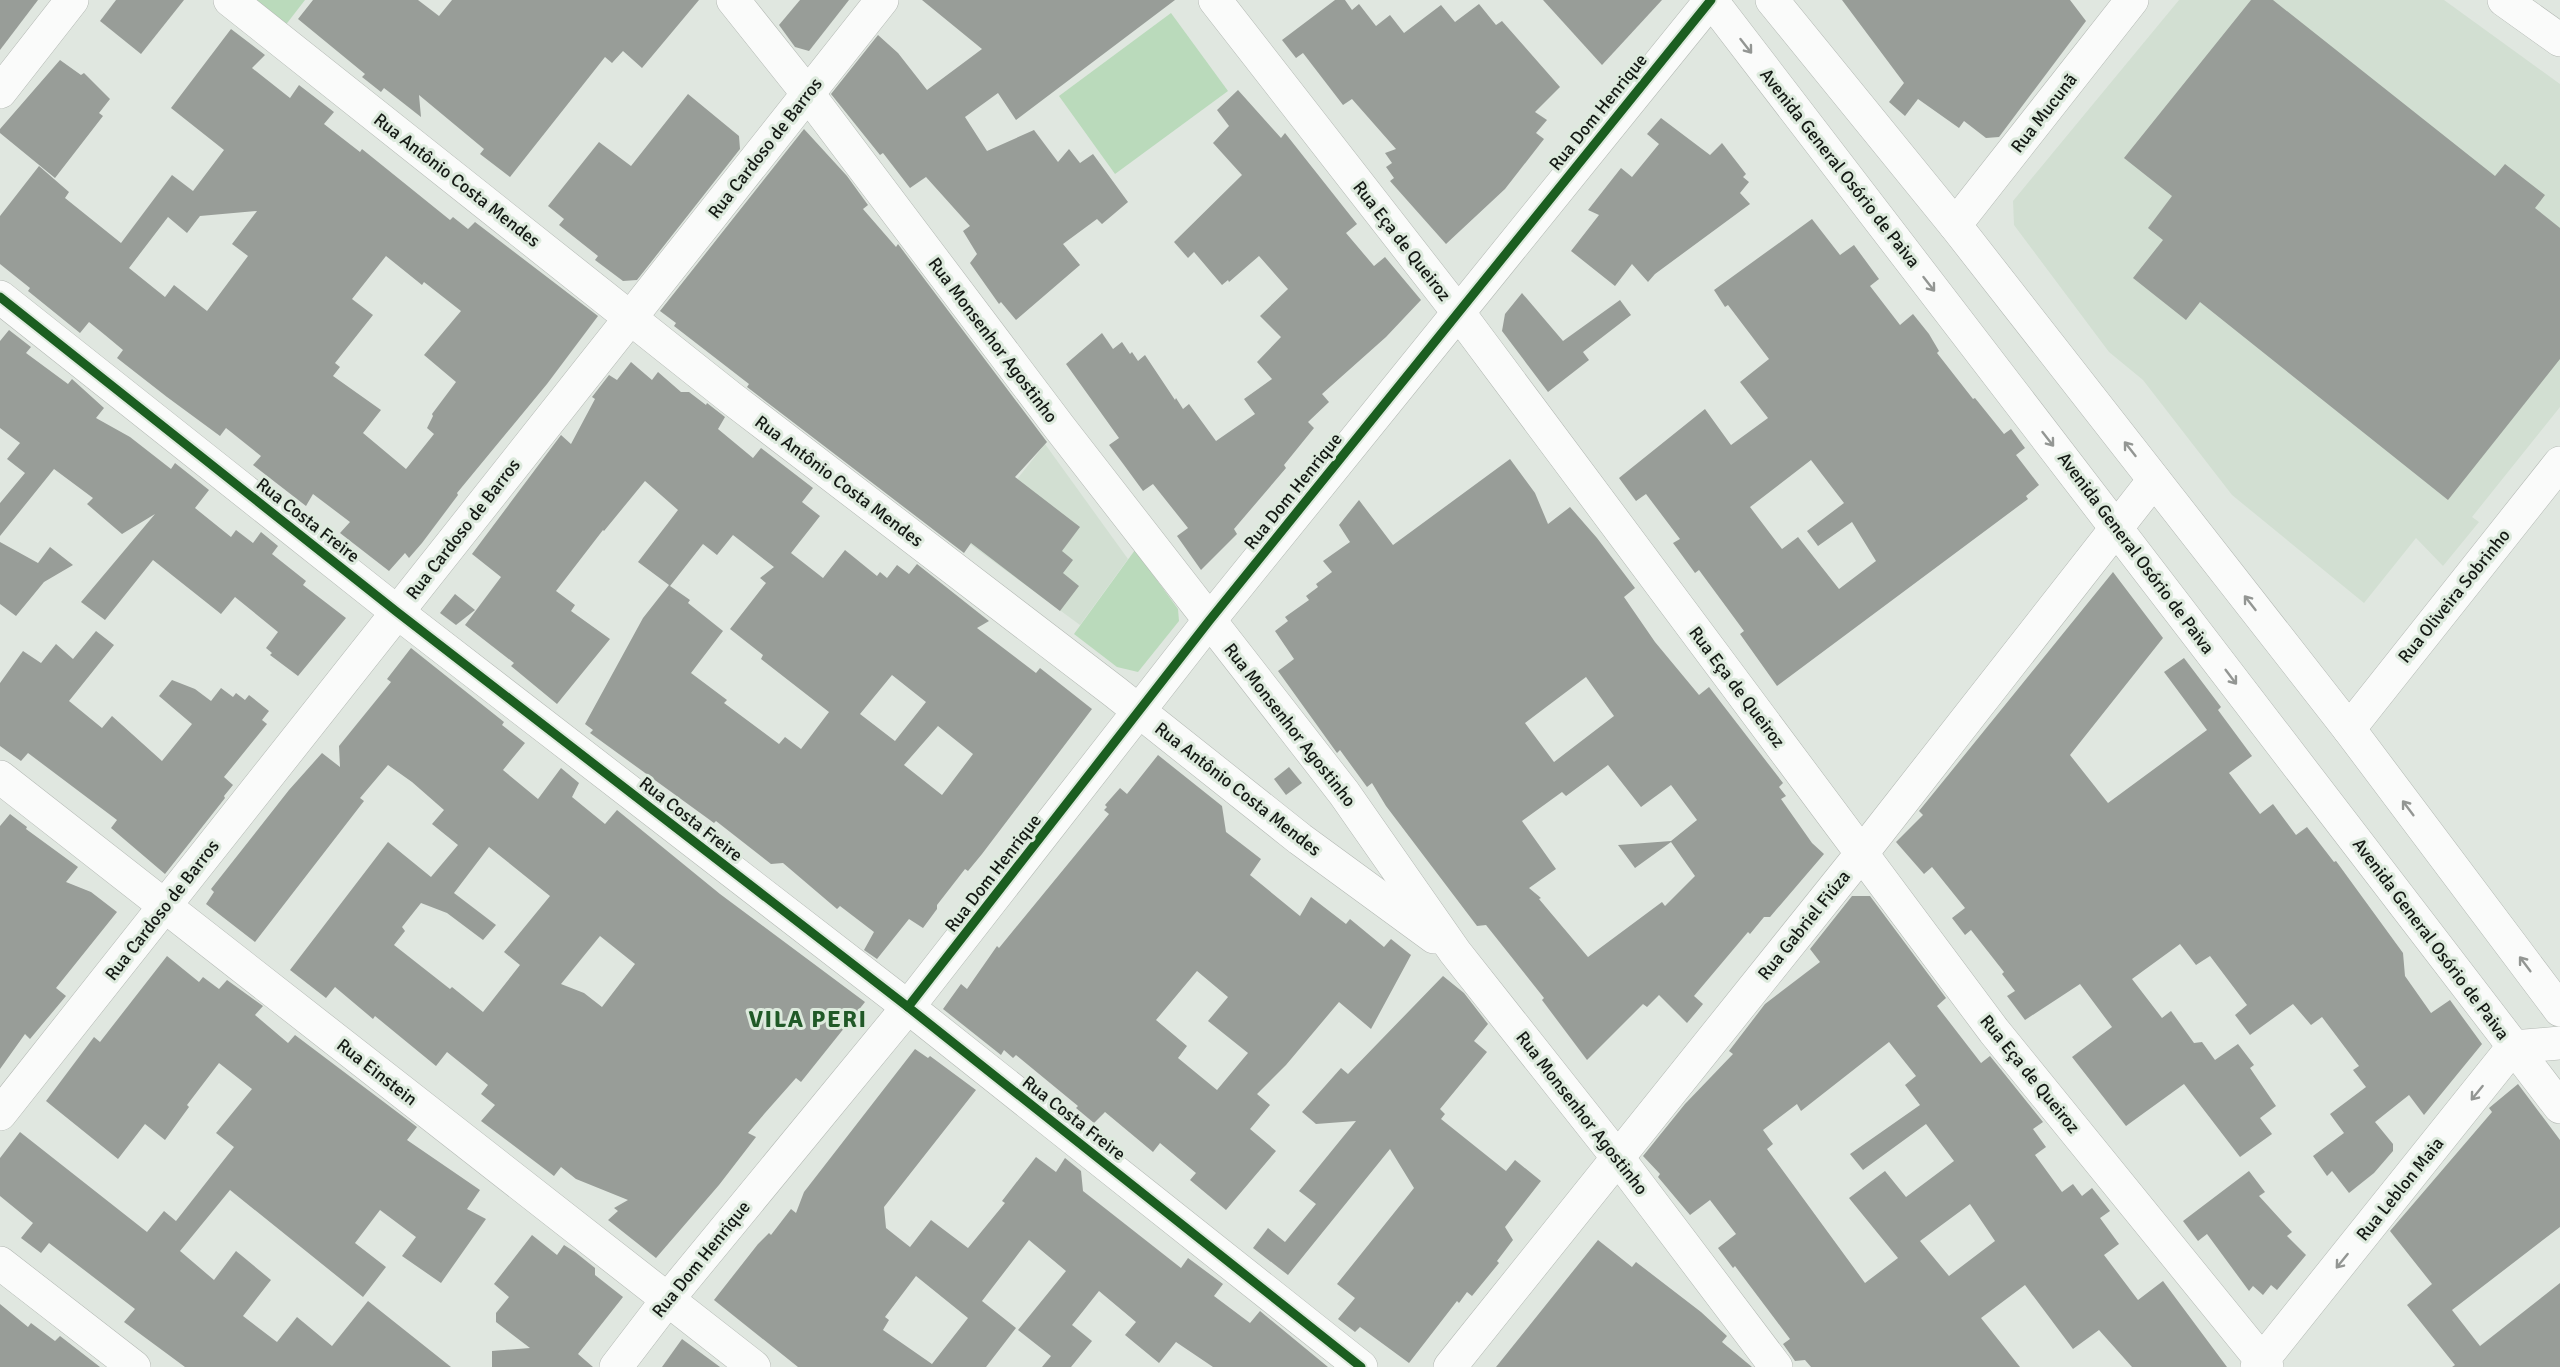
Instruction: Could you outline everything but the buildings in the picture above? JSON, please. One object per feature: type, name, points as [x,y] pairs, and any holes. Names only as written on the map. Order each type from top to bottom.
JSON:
[{"type":"street","points":[[0,92],[72,0]]},
{"type":"street","name":"Rua Antônio Costa Mendes","points":[[230,0],[741,405],[1140,711],[1300,839],[1455,952]]},
{"type":"street","name":"Rua Monsenhor Agostinho","points":[[733,0],[808,94],[1003,353],[1344,793],[1455,952],[1618,1158],[1776,1367]]},
{"type":"street","name":"Rua Cardoso de Barros","points":[[0,1114],[882,0]]},
{"type":"street","name":"Rua Eça de Queiroz","points":[[1215,0],[1458,312],[1994,1031],[2262,1365]]},
{"type":"street","name":"Rua Dom Henrique","points":[[616,1367],[668,1299],[908,1007],[1209,621],[1711,0]]},
{"type":"street","name":"Avenida General Osório de Paiva","points":[[1711,0],[2560,1107]]},
{"type":"street","points":[[1772,0],[1955,225],[2349,729],[2560,1010]]},
{"type":"street","name":"Rua Mucunã","points":[[1955,225],[2132,0]]},
{"type":"street","points":[[2504,0],[2560,40]]},
{"type":"street","name":"Rua Costa Freire","points":[[0,297],[397,612],[908,1007],[1361,1367]]},
{"type":"street","name":"Rua Oliveira Sobrinho","points":[[2349,729],[2560,464]]},
{"type":"street","name":"Rua Gabriel Fiúza","points":[[1450,1367],[1862,854],[2115,526],[2154,480]]},
{"type":"street","name":"Rua Einstein","points":[[0,777],[754,1367]]},
{"type":"street","points":[[2513,1047],[2560,1043]]},
{"type":"street","name":"Rua Leblon Maia","points":[[2262,1365],[2513,1047]]},
{"type":"street","points":[[0,1263],[134,1367]]},
{"type":"shaded area","points":[[2179,0],[2444,0],[2560,84],[2560,407],[2472,517],[2479,522],[2443,566],[2416,538],[2364,603],[2232,495],[2143,380],[2109,352],[2014,225],[2013,201]]},
{"type":"shaded area","points":[[1045,444],[1128,559],[1080,625],[967,542]]},
{"type":"green space","points":[[240,0],[305,0],[281,31]]},
{"type":"green space","points":[[1171,13],[1228,91],[1115,174],[1059,96]]},
{"type":"green space","points":[[1135,550],[1178,609],[1179,621],[1138,672],[1117,667],[1074,634]]},
{"type":"cycle path","points":[[908,1007],[1209,621],[1711,0]]},
{"type":"cycle path","points":[[0,297],[397,612],[908,1007],[1361,1367]]},
{"type":"district","name":"VILA PERI","points":[[808,1019]]}]
